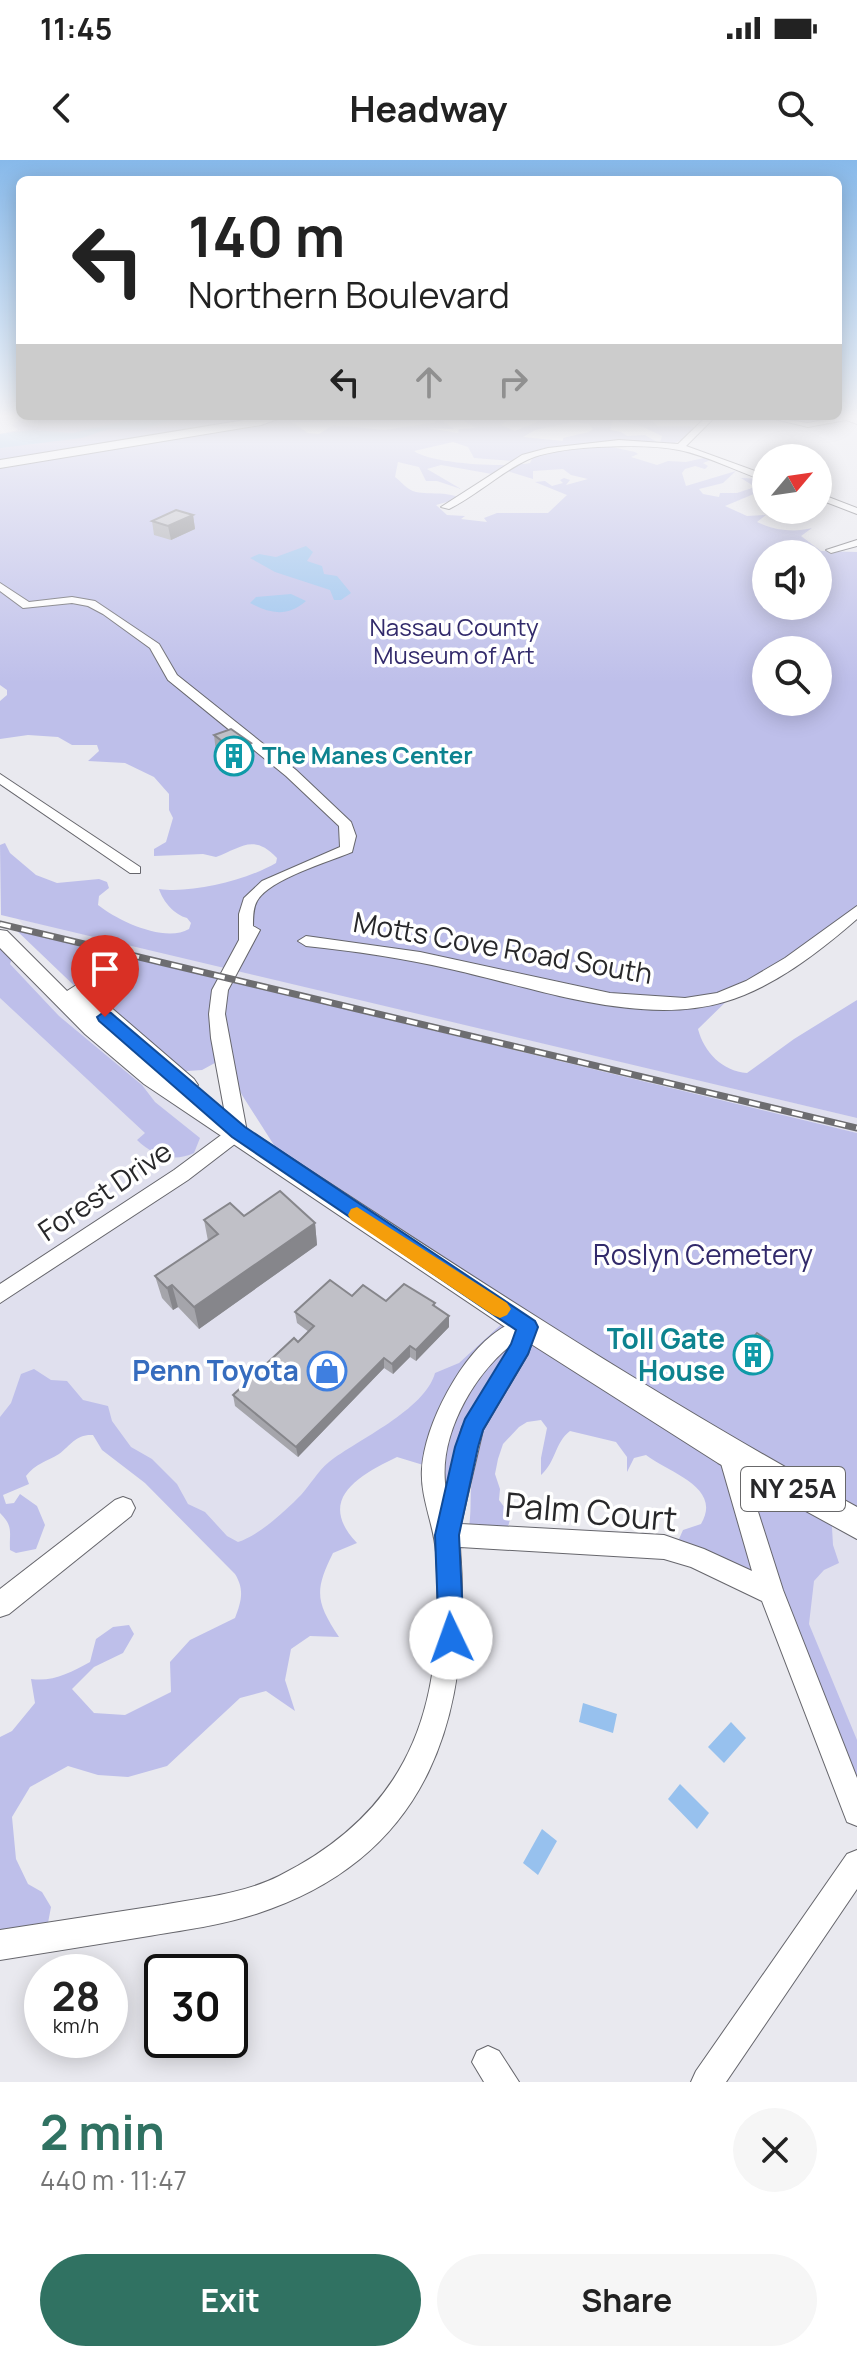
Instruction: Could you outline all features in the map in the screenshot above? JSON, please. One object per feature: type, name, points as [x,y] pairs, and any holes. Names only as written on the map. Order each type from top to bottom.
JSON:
[{"type":"main road","name":"NY 25A","points":[[0,915],[105,1017],[238,1132]]},
{"type":"main road","name":"NY 25A","points":[[0,936],[93,1029],[152,1078],[238,1132],[527,1327],[729,1453],[857,1524]]},
{"type":"street","points":[[446,507],[453,504]]},
{"type":"street","points":[[838,504],[857,511]]},
{"type":"street","points":[[832,550],[857,543]]},
{"type":"street","points":[[0,586],[27,606],[55,601],[91,603],[155,646],[172,677],[291,773],[346,825],[349,836],[347,849],[266,886],[247,941],[221,986],[217,1014],[238,1132]]},
{"type":"street","points":[[0,778],[135,870]]},
{"type":"street","name":"Motts Cove Road South","points":[[306,941],[421,957],[545,986],[636,1001],[692,1002],[717,998],[742,989],[851,927],[857,911]]},
{"type":"street","name":"Forest Drive","points":[[0,1295],[181,1175],[238,1132]]},
{"type":"street","points":[[0,1945],[216,1910],[257,1900],[321,1870],[366,1835],[390,1810],[422,1759],[443,1701],[451,1638],[447,1535],[473,1427],[521,1348],[527,1327]]},
{"type":"street","points":[[729,1453],[744,1517],[769,1592],[857,1812]]},
{"type":"street","points":[[0,1605],[123,1508]]},
{"type":"street","name":"Palm Court","points":[[447,1535],[664,1547],[695,1557],[769,1592]]},
{"type":"street","points":[[707,2082],[857,1864]]},
{"type":"shaded area","points":[[306,546],[313,552],[307,561],[322,566],[324,574],[337,576],[351,593],[341,600],[334,600],[330,590],[275,572],[250,558],[259,554],[276,557]]},
{"type":"shaded area","points":[[291,594],[306,601],[286,612],[265,610],[250,603],[256,597]]},
{"type":"shaded area","points":[[18,919],[224,967],[216,978],[30,932]]},
{"type":"shaded area","points":[[15,951],[93,1029],[510,1315],[235,1574],[69,1406],[0,1418],[0,980]]},
{"type":"shaded area","points":[[240,971],[857,1118],[857,1133],[232,982]]},
{"type":"shaded area","points":[[744,1517],[857,1524],[857,1819]]},
{"type":"shaded area","points":[[583,1703],[617,1714],[613,1733],[579,1722]]},
{"type":"shaded area","points":[[731,1722],[746,1738],[724,1763],[708,1747]]},
{"type":"shaded area","points":[[680,1784],[709,1813],[697,1829],[668,1799]]},
{"type":"shaded area","points":[[542,1829],[557,1841],[538,1875],[523,1863]]},
{"type":"green space","name":"Nassau County Museum of Art","points":[[0,504],[441,504],[436,505],[447,515],[487,522],[484,518],[497,513],[548,513],[558,504],[731,504],[725,506],[752,516],[752,524],[791,530],[812,528],[801,536],[806,540],[752,540],[752,620],[832,620],[832,551],[857,552],[857,911],[741,987],[698,1029],[715,1059],[730,1069],[747,1073],[857,1000],[857,1118],[1,915],[0,845],[5,843],[10,853],[36,875],[57,883],[99,879],[107,882],[109,888],[99,896],[98,905],[129,923],[167,933],[189,929],[191,923],[170,907],[159,889],[219,884],[264,869],[276,863],[277,858],[269,850],[254,844],[216,857],[203,854],[154,856],[154,849],[166,842],[173,818],[169,810],[169,794],[154,777],[125,763],[88,761],[99,751],[97,745],[72,745],[58,737],[28,735],[0,739],[0,701],[7,695],[7,690],[0,685]]},
{"type":"green space","name":"Roslyn Cemetery","points":[[15,929],[857,1133],[857,1524],[831,1510],[833,1545],[839,1563],[824,1570],[814,1581],[809,1624],[857,1740],[857,1819],[752,1563],[750,1572],[682,1550],[679,1539],[683,1530],[701,1524],[706,1511],[705,1500],[699,1491],[646,1455],[634,1458],[627,1472],[627,1457],[616,1442],[570,1431],[541,1475],[547,1428],[541,1420],[519,1427],[503,1444],[498,1459],[495,1474],[500,1489],[499,1500],[511,1516],[506,1534],[469,1527],[473,1473],[447,1535],[433,1468],[397,1457],[369,1472],[347,1490],[341,1501],[340,1514],[357,1543],[333,1553],[320,1587],[322,1605],[339,1637],[310,1636],[291,1649],[285,1680],[295,1711],[266,1691],[240,1698],[167,1766],[128,1777],[98,1775],[68,1766],[30,1787],[12,1817],[16,1859],[28,1884],[42,1892],[51,1907],[48,1923],[0,1936],[0,1737],[12,1731],[35,1703],[31,1679],[54,1678],[90,1662],[96,1639],[113,1627],[129,1625],[134,1634],[123,1653],[94,1667],[72,1689],[94,1713],[125,1715],[171,1692],[170,1662],[190,1640],[235,1618],[241,1596],[235,1574],[145,1483],[102,1450],[93,1435],[78,1438],[59,1454],[37,1465],[26,1476],[29,1484],[3,1495],[6,1504],[14,1503],[20,1494],[37,1506],[45,1525],[36,1549],[16,1553],[10,1550],[9,1526],[0,1513],[0,1417],[11,1403],[21,1374],[34,1369],[51,1380],[67,1381],[83,1400],[108,1406],[112,1421],[131,1447],[152,1459],[177,1484],[188,1504],[205,1512],[227,1536],[238,1542],[255,1534],[280,1515],[329,1462],[404,1412],[429,1387],[435,1373],[459,1363],[510,1316],[286,1164],[242,1095],[224,1058],[202,1070],[173,1072],[108,1018]]},
{"type":"green space","points":[[0,936],[15,951],[10,964],[59,1016],[200,1138],[194,1153],[178,1157],[163,1156],[143,1145],[137,1140],[145,1133],[0,998]]},
{"type":"building","points":[[176,510],[193,515],[168,526],[152,521]]},
{"type":"building","points":[[231,729],[251,743],[234,750],[214,735]]},
{"type":"building","points":[[280,1191],[315,1223],[194,1307],[172,1285],[167,1288],[155,1276],[218,1234],[204,1220],[230,1203],[244,1216]]},
{"type":"building","name":"Penn Toyota","points":[[330,1280],[352,1296],[363,1285],[386,1301],[404,1284],[435,1303],[433,1305],[449,1316],[416,1350],[410,1346],[392,1364],[384,1358],[296,1447],[233,1395],[294,1338],[298,1342],[314,1326],[295,1312]]},
{"type":"building","points":[[757,1333],[769,1341],[757,1356],[744,1348]]},
{"type":"railway","points":[[0,924],[857,1128]]},
{"type":"slow traffic","points":[[357,1215],[500,1309]]},
{"type":"place","name":"The Manes Center","points":[[234,756]]},
{"type":"place","name":"Toll Gate House","points":[[753,1355]]},
{"type":"place","name":"Penn Toyota","points":[[327,1371]]},
{"type":"route","points":[[105,1017],[238,1132],[527,1327],[521,1348],[480,1412],[467,1447],[447,1535],[451,1638]]}]
